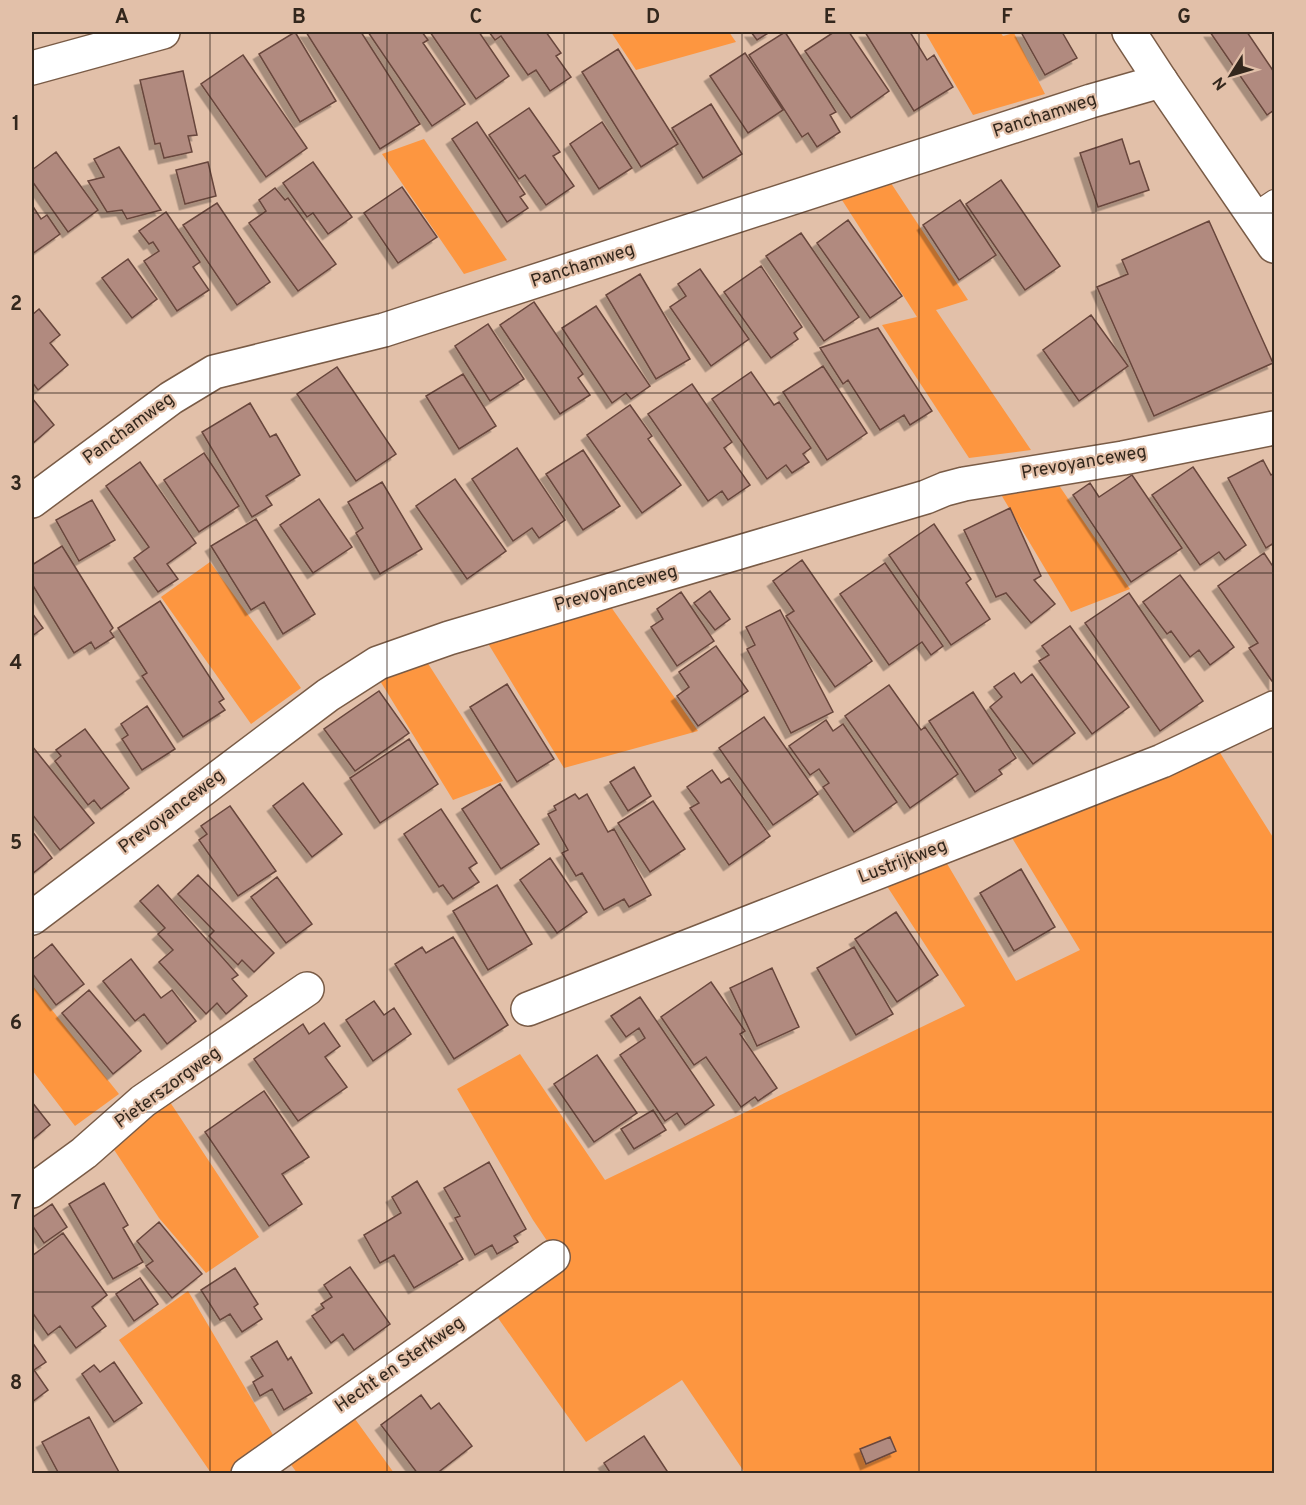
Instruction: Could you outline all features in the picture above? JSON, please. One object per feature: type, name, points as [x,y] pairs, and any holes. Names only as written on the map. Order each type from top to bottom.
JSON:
[{"type":"street","points":[[32,68],[163,32]]},
{"type":"street","points":[[1129,32],[1161,81],[1264,207],[1275,246]]},
{"type":"street","name":"Panchamweg","points":[[32,501],[171,398],[214,372],[384,330],[1091,101],[1161,81]]},
{"type":"street","name":"Prevoyanceweg","points":[[32,918],[328,695],[378,663],[449,638],[964,484],[1123,458],[1275,428]]},
{"type":"street","name":"Lustrijkweg","points":[[528,1009],[1162,761],[1275,708]]},
{"type":"street","name":"Pieterszorgweg","points":[[32,1191],[84,1153],[143,1101],[307,989]]},
{"type":"street","name":"Hecht en Sterkweg","points":[[248,1473],[553,1257]]},
{"type":"shaded area","points":[[611,32],[729,32],[736,42],[636,70]]},
{"type":"shaded area","points":[[925,32],[1000,32],[1003,36],[1014,33],[1045,94],[973,115]]},
{"type":"shaded area","points":[[424,139],[507,260],[464,274],[382,154]]},
{"type":"shaded area","points":[[883,171],[968,300],[936,310],[1031,450],[969,458],[882,325],[917,317],[833,186]]},
{"type":"shaded area","points":[[1045,465],[1130,589],[1071,612],[990,476]]},
{"type":"shaded area","points":[[210,562],[301,688],[251,724],[161,597]]},
{"type":"shaded area","points":[[604,597],[698,731],[564,768],[478,627]]},
{"type":"shaded area","points":[[420,651],[503,781],[453,800],[374,671]]},
{"type":"shaded area","points":[[1217,748],[1274,839],[1274,1473],[745,1473],[682,1380],[586,1442],[498,1318],[566,1269],[533,1220],[457,1089],[520,1054],[605,1180],[965,1006],[881,877],[942,855],[1016,981],[1080,950],[1009,833]]},
{"type":"shaded area","points":[[32,985],[119,1094],[75,1126],[32,1070]]},
{"type":"shaded area","points":[[166,1096],[259,1237],[206,1273],[159,1218],[105,1136]]},
{"type":"shaded area","points":[[188,1291],[276,1440],[229,1473],[211,1473],[119,1340]]},
{"type":"shaded area","points":[[350,1412],[394,1473],[297,1473],[287,1459]]},
{"type":"building","points":[[295,32],[336,101],[300,122],[259,54]]},
{"type":"building","points":[[306,32],[361,32],[420,124],[380,149]]},
{"type":"building","points":[[368,32],[422,32],[428,40],[423,43],[465,104],[432,126]]},
{"type":"building","points":[[430,32],[479,32],[509,76],[476,99]]},
{"type":"building","points":[[489,32],[546,32],[561,53],[556,56],[571,77],[550,91],[536,70],[528,75],[501,36],[495,40]]},
{"type":"building","points":[[751,32],[770,32],[757,40]]},
{"type":"building","points":[[785,32],[836,112],[830,115],[840,132],[817,147],[808,133],[802,137],[749,55]]},
{"type":"building","points":[[834,32],[849,32],[889,91],[851,118],[805,51]]},
{"type":"building","points":[[865,32],[910,32],[927,60],[934,55],[953,87],[914,111]]},
{"type":"building","points":[[1021,32],[1062,32],[1077,58],[1045,75]]},
{"type":"building","points":[[1210,32],[1247,32],[1274,72],[1274,110],[1267,115]]},
{"type":"building","points":[[618,49],[678,144],[641,167],[582,72]]},
{"type":"building","points":[[745,53],[783,110],[748,133],[710,76]]},
{"type":"building","points":[[243,55],[307,148],[266,177],[201,84]]},
{"type":"building","points":[[183,71],[197,135],[188,136],[192,152],[164,158],[160,143],[155,144],[140,80]]},
{"type":"building","points":[[711,104],[742,154],[703,178],[672,128]]},
{"type":"building","points":[[529,108],[560,152],[553,156],[574,186],[546,205],[525,175],[519,179],[489,135]]},
{"type":"building","points":[[477,122],[525,194],[520,197],[528,208],[507,222],[452,139]]},
{"type":"building","points":[[602,122],[632,168],[599,189],[570,144]]},
{"type":"building","points":[[1122,139],[1130,164],[1139,161],[1149,190],[1098,207],[1080,153]]},
{"type":"building","points":[[119,147],[161,210],[127,219],[122,210],[107,212],[88,181],[104,177],[94,159]]},
{"type":"building","points":[[56,152],[98,210],[68,232],[32,181],[32,170]]},
{"type":"building","points":[[208,162],[216,196],[185,204],[176,170]]},
{"type":"building","points":[[313,162],[352,217],[328,234],[313,213],[307,217],[283,183]]},
{"type":"building","points":[[1001,180],[1060,266],[1025,290],[966,204]]},
{"type":"building","points":[[402,187],[437,237],[398,263],[364,213]]},
{"type":"building","points":[[275,188],[285,200],[288,198],[336,264],[298,291],[249,223],[266,211],[259,200]]},
{"type":"building","points":[[960,200],[996,255],[959,280],[923,225]]},
{"type":"building","points":[[217,203],[270,282],[237,305],[183,225]]},
{"type":"building","points":[[32,205],[41,219],[47,215],[60,234],[32,254]]},
{"type":"building","points":[[166,212],[200,262],[193,267],[209,290],[177,311],[144,261],[159,251],[153,242],[149,244],[139,231]]},
{"type":"building","points":[[848,220],[902,296],[870,318],[817,243]]},
{"type":"building","points":[[1209,221],[1273,363],[1154,416],[1097,287],[1128,274],[1122,260]]},
{"type":"building","points":[[801,233],[859,317],[824,341],[766,256]]},
{"type":"building","points":[[128,259],[157,299],[132,318],[102,278]]},
{"type":"building","points":[[761,266],[802,327],[794,333],[798,339],[771,358],[724,292]]},
{"type":"building","points":[[700,269],[749,339],[711,366],[670,307],[686,296],[678,284]]},
{"type":"building","points":[[640,274],[690,359],[656,379],[606,295]]},
{"type":"building","points":[[534,302],[583,374],[578,378],[590,395],[560,414],[500,325]]},
{"type":"building","points":[[596,306],[650,386],[631,399],[626,393],[612,403],[562,328]]},
{"type":"building","points":[[39,309],[60,335],[50,343],[68,365],[38,390],[32,382],[32,315]]},
{"type":"building","points":[[1091,315],[1128,366],[1079,401],[1043,350]]},
{"type":"building","points":[[488,324],[524,379],[490,401],[455,346]]},
{"type":"building","points":[[878,328],[932,411],[910,425],[904,415],[880,430],[848,380],[843,384],[820,348]]},
{"type":"building","points":[[823,366],[867,433],[827,460],[783,392]]},
{"type":"building","points":[[337,367],[396,454],[356,481],[297,394]]},
{"type":"building","points":[[751,372],[774,405],[779,402],[811,448],[803,454],[809,462],[792,473],[786,465],[767,479],[712,399]]},
{"type":"building","points":[[463,374],[496,426],[459,449],[426,396]]},
{"type":"building","points":[[692,384],[732,442],[724,448],[750,485],[728,500],[722,491],[708,501],[648,414]]},
{"type":"building","points":[[32,398],[54,425],[32,444]]},
{"type":"building","points":[[250,403],[270,437],[276,434],[300,475],[266,496],[272,505],[252,517],[202,432]]},
{"type":"building","points":[[630,405],[652,436],[648,439],[681,485],[642,513],[587,435]]},
{"type":"building","points":[[517,448],[565,520],[539,538],[532,528],[513,541],[472,479]]},
{"type":"building","points":[[583,450],[620,506],[583,530],[546,474]]},
{"type":"building","points":[[204,453],[239,506],[199,532],[164,480]]},
{"type":"building","points":[[1263,460],[1271,475],[1274,473],[1274,543],[1266,548],[1228,478]]},
{"type":"building","points":[[140,462],[196,543],[167,564],[178,579],[158,592],[134,558],[149,547],[106,486]]},
{"type":"building","points":[[1193,467],[1246,545],[1225,560],[1219,552],[1200,565],[1152,495]]},
{"type":"building","points":[[1132,475],[1182,548],[1131,582],[1073,495],[1090,483],[1099,497]]},
{"type":"building","points":[[455,479],[506,551],[467,579],[416,506]]},
{"type":"building","points":[[382,482],[422,549],[380,574],[356,533],[363,528],[348,502]]},
{"type":"building","points":[[319,499],[352,547],[313,573],[280,525]]},
{"type":"building","points":[[92,500],[115,540],[79,561],[56,520]]},
{"type":"building","points":[[1010,508],[1041,576],[1034,580],[1055,604],[1031,623],[1006,593],[996,597],[964,530]]},
{"type":"building","points":[[256,519],[315,614],[283,634],[264,602],[251,610],[211,546]]},
{"type":"building","points":[[934,524],[971,579],[966,583],[990,619],[951,645],[889,555]]},
{"type":"building","points":[[62,546],[113,628],[110,631],[114,637],[95,649],[91,642],[74,653],[32,584],[32,565]]},
{"type":"building","points":[[1264,553],[1274,568],[1274,684],[1249,648],[1258,643],[1218,586]]},
{"type":"building","points":[[802,560],[872,661],[835,687],[786,616],[794,611],[773,581]]},
{"type":"building","points":[[885,563],[943,646],[931,655],[922,642],[889,665],[840,594]]},
{"type":"building","points":[[1180,575],[1234,647],[1210,665],[1199,650],[1190,657],[1171,631],[1167,634],[1143,602]]},
{"type":"building","points":[[710,591],[730,619],[715,630],[694,603]]},
{"type":"building","points":[[681,592],[714,641],[677,666],[651,627],[663,619],[657,609]]},
{"type":"building","points":[[1129,593],[1203,701],[1160,731],[1085,623]]},
{"type":"building","points":[[160,601],[224,699],[219,702],[225,710],[183,737],[142,676],[147,673],[118,628]]},
{"type":"building","points":[[780,610],[833,712],[791,733],[747,649],[755,645],[746,627]]},
{"type":"building","points":[[32,613],[43,628],[32,636]]},
{"type":"building","points":[[1070,626],[1129,707],[1092,734],[1039,661],[1049,655],[1042,646]]},
{"type":"building","points":[[716,646],[748,691],[698,726],[677,696],[689,687],[679,672]]},
{"type":"building","points":[[1014,673],[1021,683],[1032,674],[1075,733],[1033,764],[990,707],[1002,697],[994,687]]},
{"type":"building","points":[[507,684],[554,759],[517,782],[470,707]]},
{"type":"building","points":[[889,685],[921,730],[925,727],[958,774],[910,808],[845,716]]},
{"type":"building","points":[[379,691],[409,733],[355,771],[324,729]]},
{"type":"building","points":[[973,692],[1016,758],[999,770],[1002,774],[975,792],[929,721]]},
{"type":"building","points":[[147,706],[175,749],[142,770],[122,739],[128,735],[121,724]]},
{"type":"building","points":[[764,717],[818,794],[773,825],[719,748]]},
{"type":"building","points":[[826,720],[833,731],[843,724],[897,802],[854,832],[823,787],[829,783],[819,769],[810,775],[789,746]]},
{"type":"building","points":[[85,729],[129,788],[101,809],[94,800],[88,805],[55,761],[61,756],[56,750]]},
{"type":"building","points":[[409,739],[438,784],[380,823],[350,778]]},
{"type":"building","points":[[32,746],[94,823],[60,850],[32,814]]},
{"type":"building","points":[[634,767],[651,796],[628,811],[610,782]]},
{"type":"building","points":[[712,770],[721,783],[729,778],[770,836],[729,865],[690,808],[699,803],[687,787]]},
{"type":"building","points":[[303,783],[342,834],[312,857],[273,806]]},
{"type":"building","points":[[500,784],[539,844],[501,869],[462,809]]},
{"type":"building","points":[[575,794],[579,799],[587,794],[608,832],[614,829],[651,895],[629,907],[624,899],[604,910],[582,873],[576,876],[562,853],[568,850],[548,814],[556,810],[554,806]]},
{"type":"building","points":[[653,801],[685,849],[650,872],[618,823]]},
{"type":"building","points":[[230,806],[276,871],[238,896],[199,840],[207,834],[201,826]]},
{"type":"building","points":[[441,809],[477,863],[469,868],[479,882],[453,899],[443,885],[439,887],[404,834]]},
{"type":"building","points":[[32,831],[52,858],[32,874]]},
{"type":"building","points":[[550,858],[587,912],[557,933],[520,880]]},
{"type":"building","points":[[1021,869],[1055,927],[1014,951],[980,893]]},
{"type":"building","points":[[198,875],[274,953],[254,972],[242,960],[238,965],[209,936],[214,931],[178,894]]},
{"type":"building","points":[[277,877],[312,924],[286,943],[251,897]]},
{"type":"building","points":[[158,885],[238,975],[232,979],[247,996],[226,1014],[217,1003],[206,1014],[159,962],[173,950],[158,934],[165,928],[140,901]]},
{"type":"building","points":[[497,885],[532,944],[488,970],[453,911]]},
{"type":"building","points":[[896,912],[938,975],[897,1002],[855,939]]},
{"type":"building","points":[[453,937],[508,1025],[454,1059],[395,964],[422,947],[426,953]]},
{"type":"building","points":[[52,944],[84,984],[56,1005],[32,973],[32,960]]},
{"type":"building","points":[[854,947],[893,1014],[856,1035],[817,968]]},
{"type":"building","points":[[131,959],[161,998],[172,990],[196,1021],[167,1044],[144,1014],[135,1021],[103,981]]},
{"type":"building","points":[[772,968],[799,1027],[757,1046],[730,988]]},
{"type":"building","points":[[711,982],[745,1031],[740,1034],[777,1088],[758,1101],[755,1097],[741,1107],[706,1057],[694,1065],[661,1017]]},
{"type":"building","points":[[89,990],[141,1051],[113,1074],[62,1013]]},
{"type":"building","points":[[640,997],[714,1105],[685,1125],[677,1113],[665,1121],[620,1055],[645,1038],[639,1028],[626,1037],[611,1016]]},
{"type":"building","points":[[374,1001],[384,1015],[394,1008],[411,1034],[373,1061],[346,1020]]},
{"type":"building","points":[[324,1023],[340,1046],[325,1057],[347,1087],[298,1121],[254,1059],[303,1024],[309,1034]]},
{"type":"building","points":[[597,1055],[637,1113],[594,1142],[554,1084]]},
{"type":"building","points":[[264,1091],[309,1157],[282,1174],[302,1204],[269,1226],[205,1132]]},
{"type":"building","points":[[32,1102],[50,1125],[32,1140]]},
{"type":"building","points":[[653,1110],[666,1130],[634,1149],[621,1129]]},
{"type":"building","points":[[489,1162],[526,1229],[514,1236],[518,1242],[497,1254],[492,1245],[475,1255],[455,1218],[460,1216],[444,1188]]},
{"type":"building","points":[[417,1181],[463,1259],[414,1288],[394,1255],[380,1263],[364,1235],[401,1213],[392,1197]]},
{"type":"building","points":[[104,1183],[128,1225],[123,1228],[143,1262],[113,1279],[69,1204]]},
{"type":"building","points":[[52,1204],[67,1227],[44,1243],[32,1225],[32,1218]]},
{"type":"building","points":[[159,1222],[202,1274],[172,1298],[146,1266],[153,1261],[137,1241]]},
{"type":"building","points":[[63,1233],[107,1295],[92,1307],[106,1326],[76,1348],[60,1326],[48,1335],[32,1312],[32,1256]]},
{"type":"building","points":[[350,1267],[390,1324],[354,1350],[343,1334],[331,1343],[312,1316],[324,1308],[321,1304],[332,1297],[324,1285]]},
{"type":"building","points":[[235,1268],[258,1304],[254,1307],[262,1319],[242,1332],[230,1314],[220,1320],[201,1290]]},
{"type":"building","points":[[140,1278],[158,1304],[134,1321],[116,1294]]},
{"type":"building","points":[[277,1341],[288,1360],[291,1357],[312,1393],[284,1410],[272,1389],[260,1396],[253,1382],[263,1376],[251,1357]]},
{"type":"building","points":[[32,1342],[46,1362],[34,1370],[48,1390],[32,1402]]},
{"type":"building","points":[[114,1362],[142,1403],[114,1422],[82,1374],[94,1365],[100,1372]]},
{"type":"building","points":[[421,1395],[431,1409],[439,1403],[472,1446],[436,1474],[418,1474],[381,1425]]},
{"type":"building","points":[[89,1417],[120,1474],[59,1474],[42,1442]]},
{"type":"building","points":[[644,1436],[669,1474],[611,1474],[604,1463]]},
{"type":"building","points":[[890,1437],[896,1451],[866,1464],[860,1449]]}]
